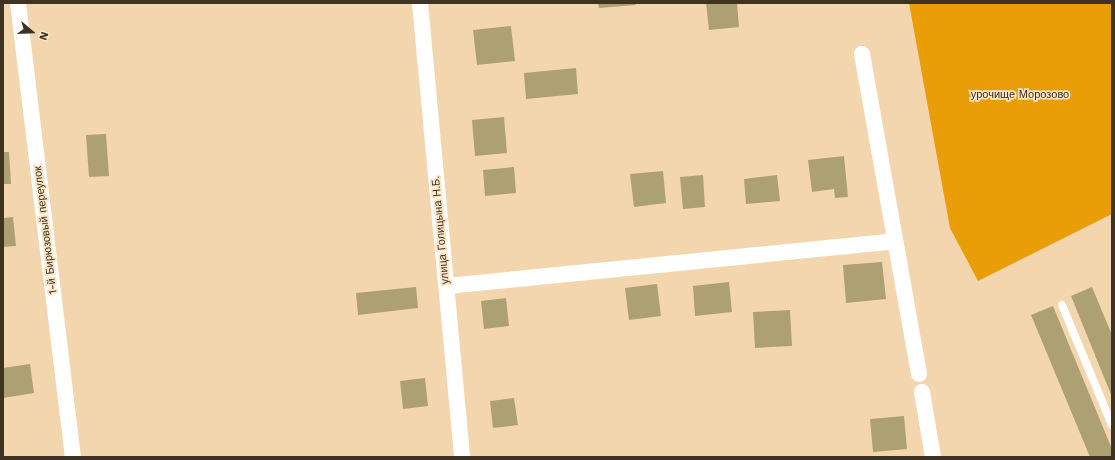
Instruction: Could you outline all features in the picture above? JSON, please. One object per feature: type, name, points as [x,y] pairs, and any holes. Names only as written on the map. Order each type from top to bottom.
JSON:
[{"type":"street","name":"1-й Бирюзовый переулок","points":[[18,3],[73,457]]},
{"type":"street","name":"улица Голицына Н.Б.","points":[[420,3],[462,457]]},
{"type":"street","points":[[862,54],[919,374]]},
{"type":"street","points":[[446,286],[895,241]]},
{"type":"street","points":[[922,392],[933,457]]},
{"type":"lane","points":[[1062,305],[1112,425]]},
{"type":"green space","name":"урочище Морозово","points":[[909,3],[1112,3],[1112,214],[978,281],[950,228]]},
{"type":"building","points":[[598,3],[635,3],[636,5],[599,8]]},
{"type":"building","points":[[706,3],[737,3],[739,27],[709,30]]},
{"type":"building","points":[[511,26],[515,61],[477,65],[473,30]]},
{"type":"building","points":[[576,68],[578,94],[526,99],[524,73]]},
{"type":"building","points":[[504,117],[507,153],[475,156],[472,120]]},
{"type":"building","points":[[106,134],[109,176],[89,177],[86,135]]},
{"type":"building","points":[[3,152],[9,152],[11,184],[3,184]]},
{"type":"building","points":[[844,156],[848,197],[835,198],[834,189],[812,192],[808,160]]},
{"type":"building","points":[[514,167],[516,193],[485,196],[483,170]]},
{"type":"building","points":[[663,171],[666,203],[634,207],[630,174]]},
{"type":"building","points":[[703,175],[705,207],[683,209],[680,177]]},
{"type":"building","points":[[777,175],[780,201],[746,204],[744,179]]},
{"type":"building","points":[[13,217],[16,246],[3,247],[3,218]]},
{"type":"building","points":[[882,262],[886,299],[846,303],[843,265]]},
{"type":"building","points":[[729,282],[732,312],[695,316],[693,286]]},
{"type":"building","points":[[657,284],[661,316],[629,320],[625,288]]},
{"type":"building","points":[[416,287],[418,308],[358,315],[356,293]]},
{"type":"building","points":[[1092,287],[1112,335],[1112,397],[1071,296]]},
{"type":"building","points":[[506,298],[509,326],[484,329],[481,301]]},
{"type":"building","points":[[1053,306],[1112,449],[1112,457],[1090,457],[1031,315]]},
{"type":"building","points":[[790,310],[792,346],[755,348],[753,312]]},
{"type":"building","points":[[30,364],[34,393],[3,398],[3,368]]},
{"type":"building","points":[[425,378],[428,406],[403,409],[400,381]]},
{"type":"building","points":[[514,398],[518,425],[493,428],[490,401]]},
{"type":"building","points":[[904,416],[907,449],[873,452],[870,419]]}]
